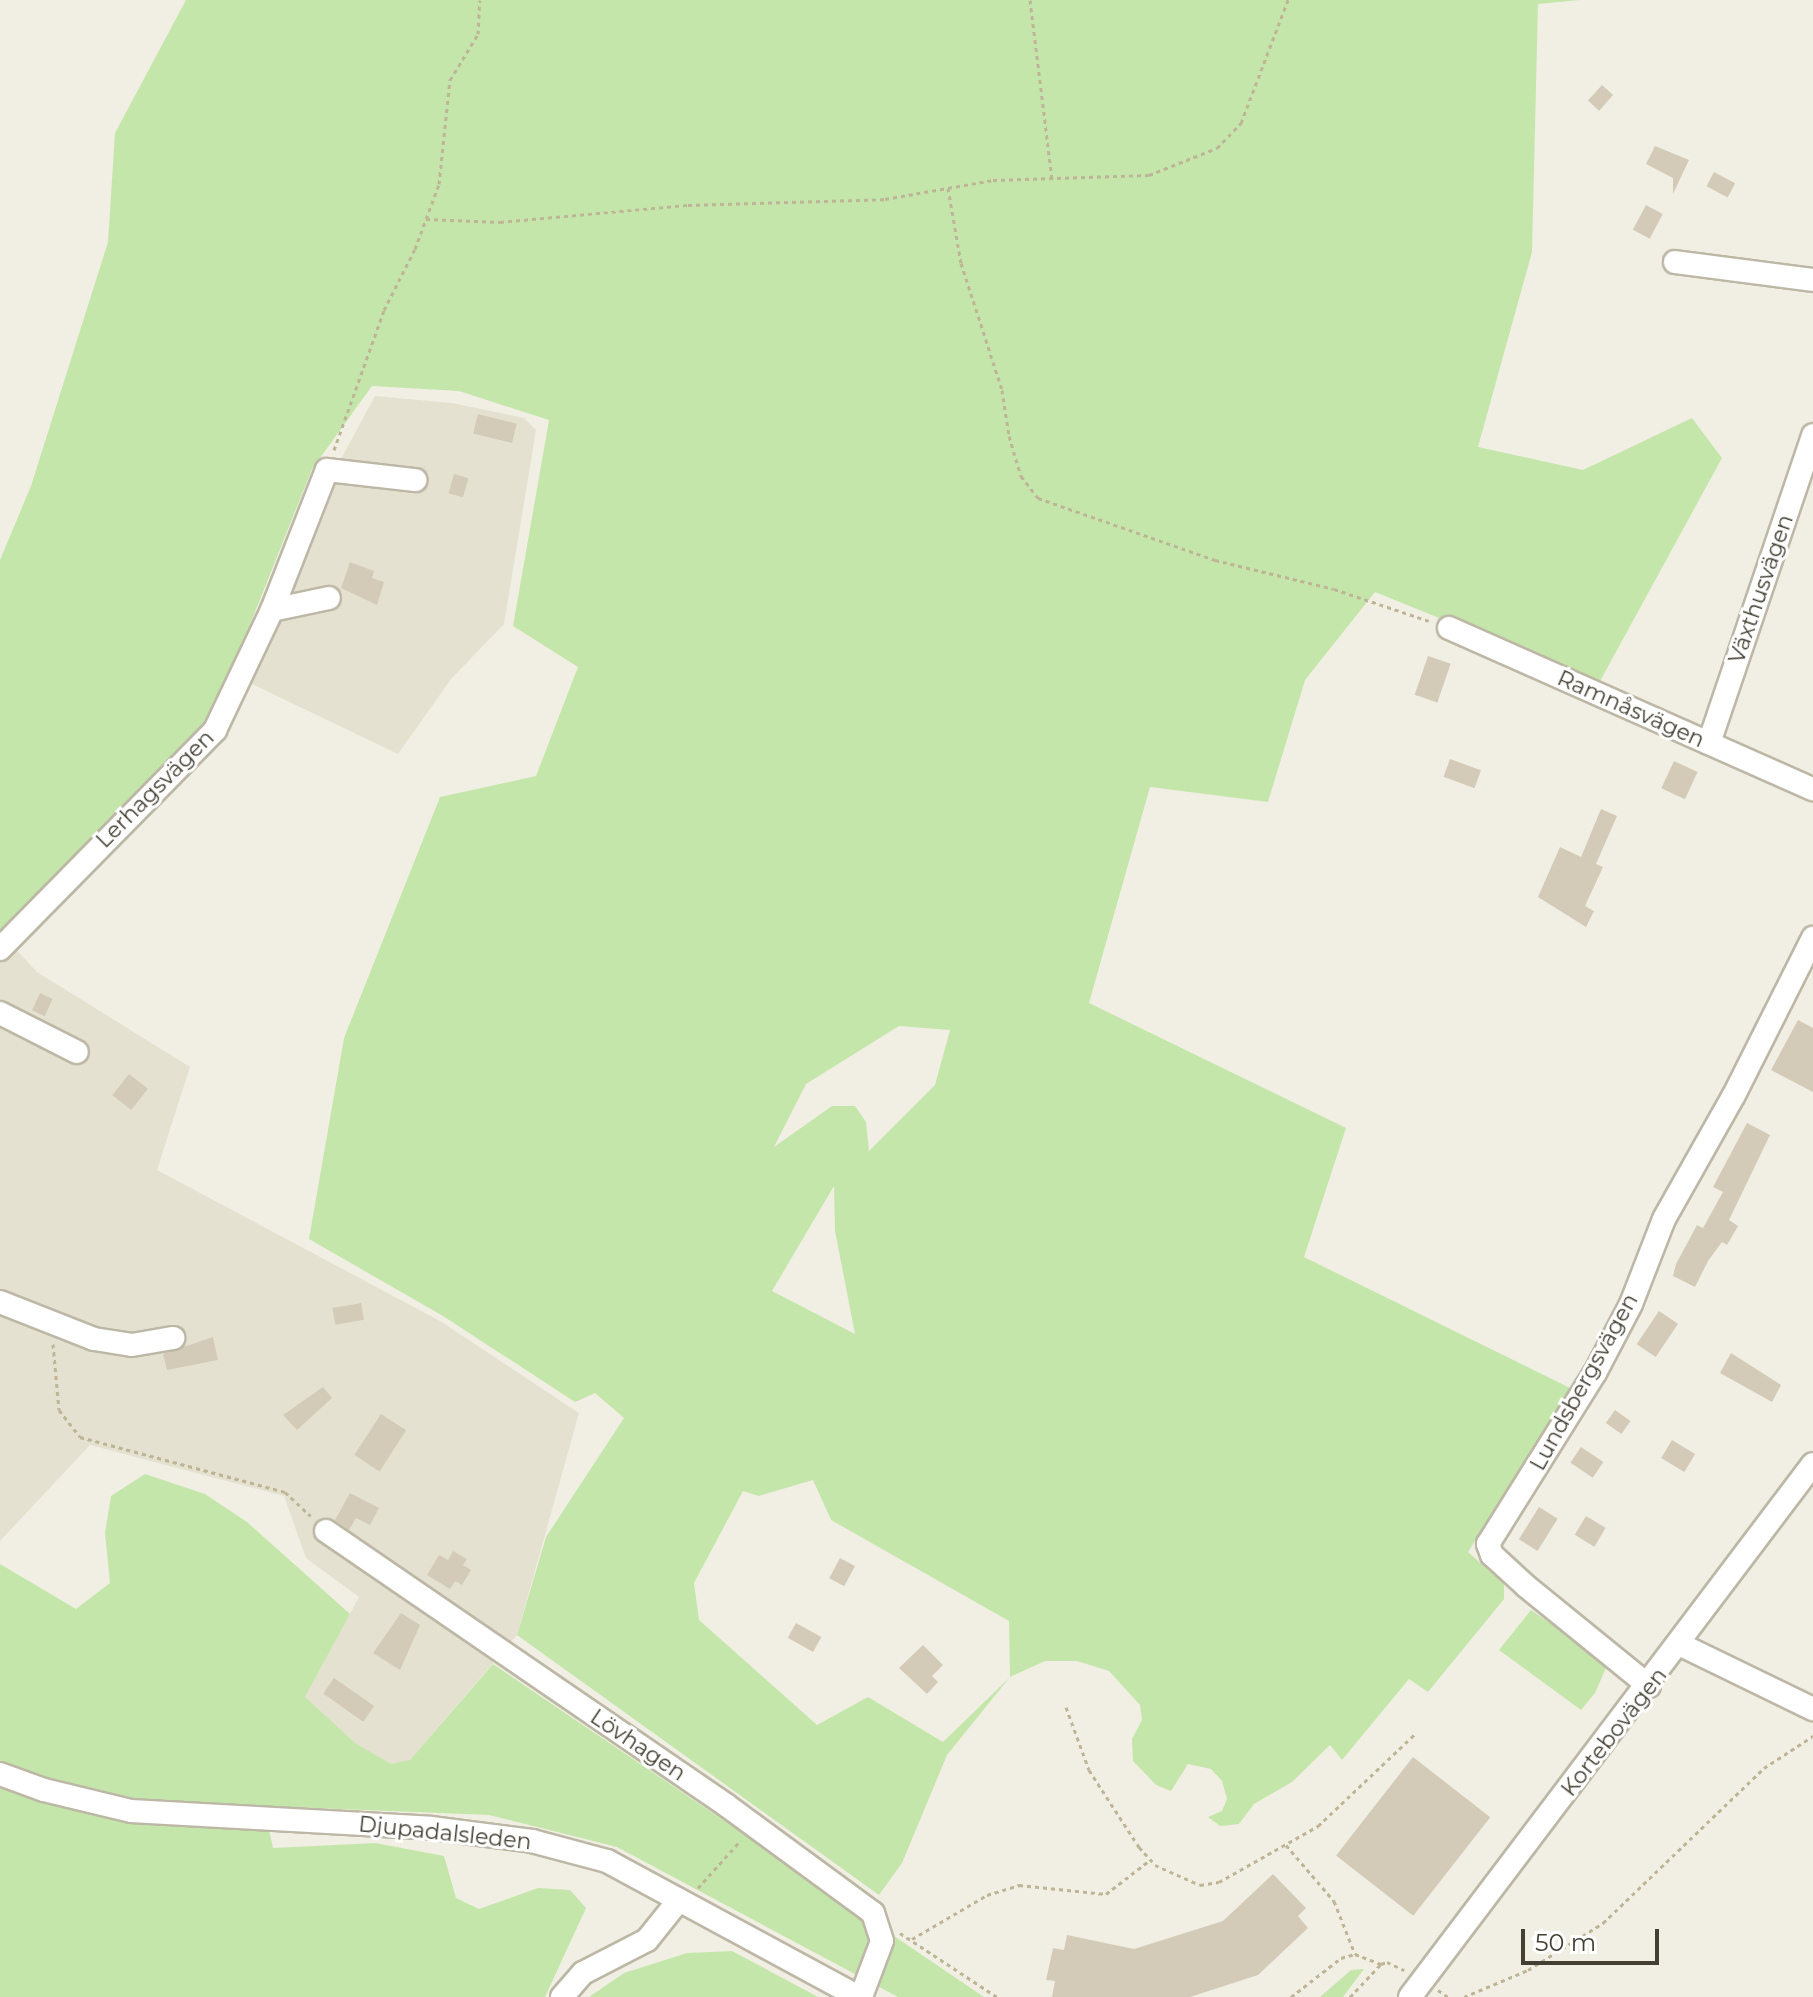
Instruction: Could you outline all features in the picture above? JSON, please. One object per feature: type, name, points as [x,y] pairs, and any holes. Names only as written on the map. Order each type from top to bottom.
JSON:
[{"type":"street","points":[[1675,262],[1813,280]]},
{"type":"street","name":"Växthusvägen","points":[[1709,743],[1813,435]]},
{"type":"street","points":[[327,470],[415,480]]},
{"type":"street","name":"Lerhagsvägen","points":[[0,949],[215,730],[272,610],[327,470]]},
{"type":"street","points":[[272,610],[329,598]]},
{"type":"street","name":"Ramnåsvägen","points":[[1449,628],[1813,789]]},
{"type":"street","name":"Lundsbergsvägen","points":[[1649,1686],[1526,1586],[1492,1555],[1488,1544],[1595,1373],[1631,1304],[1664,1219],[1727,1108],[1813,938]]},
{"type":"street","points":[[0,1013],[77,1052]]},
{"type":"street","points":[[0,1302],[94,1339],[132,1345],[173,1338]]},
{"type":"street","name":"Kortebovägen","points":[[1416,1989],[1681,1645],[1813,1464]]},
{"type":"street","name":"Lövhagen","points":[[326,1531],[847,1891],[873,1913],[883,1931]]},
{"type":"street","points":[[1681,1645],[1813,1709]]},
{"type":"street","name":"Djupadalsleden","points":[[0,1774],[44,1790],[131,1811],[431,1828],[532,1841],[607,1861],[860,1997]]},
{"type":"street","points":[[562,1997],[583,1973],[647,1940],[679,1900]]},
{"type":"street","points":[[860,1997],[880,1955],[883,1931]]},
{"type":"path","points":[[327,470],[384,310],[426,219],[445,151],[443,116],[450,80],[478,34],[480,0]]},
{"type":"path","points":[[1030,0],[1052,179]]},
{"type":"path","points":[[426,219],[500,222],[688,205],[885,199],[993,180],[1149,175],[1217,148],[1241,123],[1288,0]]},
{"type":"path","points":[[948,188],[961,263],[1002,390],[1009,436],[1021,476],[1038,498],[1215,560],[1334,589],[1449,628]]},
{"type":"path","points":[[48,1321],[59,1410],[80,1437],[285,1492],[326,1531]]},
{"type":"path","points":[[1066,1707],[1089,1770],[1150,1860],[1200,1885],[1219,1882],[1286,1845],[1345,1805],[1416,1733]]},
{"type":"path","points":[[1464,1997],[1528,1970],[1603,1923],[1764,1768],[1813,1736]]},
{"type":"path","points":[[679,1900],[695,1891],[754,1825]]},
{"type":"path","points":[[1286,1845],[1334,1901],[1355,1954]]},
{"type":"path","points":[[912,1939],[987,1895],[1019,1885],[1106,1894],[1150,1860]]},
{"type":"path","points":[[883,1931],[912,1939],[997,1997]]},
{"type":"path","points":[[1291,1997],[1341,1958],[1355,1954],[1381,1964],[1396,1965],[1416,1989]]},
{"type":"path","points":[[1350,1997],[1381,1964]]},
{"type":"shaded area","points":[[375,396],[452,403],[524,418],[536,430],[504,624],[451,679],[398,754],[248,682],[334,472]]},
{"type":"shaded area","points":[[11,944],[37,972],[190,1067],[157,1170],[440,1321],[579,1413],[517,1635],[380,1795],[268,1765],[359,1597],[306,1558],[284,1496],[90,1445],[0,1541],[0,959]]},
{"type":"green space","points":[[186,0],[1580,0],[1538,4],[1532,252],[1478,447],[1583,470],[1692,418],[1722,458],[1599,683],[1375,592],[1305,680],[1268,802],[1150,787],[1089,1003],[1346,1128],[1304,1257],[1570,1388],[1468,1552],[1504,1584],[1504,1599],[1428,1692],[1409,1679],[1342,1760],[1330,1745],[1292,1782],[1254,1804],[1239,1824],[1220,1826],[1208,1817],[1222,1811],[1227,1799],[1222,1781],[1211,1769],[1188,1764],[1171,1791],[1156,1785],[1133,1761],[1132,1739],[1142,1720],[1140,1705],[1109,1671],[1077,1661],[1045,1661],[1010,1677],[947,1755],[902,1863],[879,1895],[517,1635],[546,1537],[624,1418],[595,1393],[575,1402],[443,1316],[309,1239],[344,1038],[440,797],[536,776],[578,667],[513,626],[549,420],[459,391],[372,386],[312,469],[210,725],[0,941],[0,560],[31,486],[108,242],[115,133]],"holes":[[[899,1026],[950,1030],[935,1085],[869,1151],[866,1122],[855,1106],[832,1106],[774,1147],[806,1084]],[[834,1186],[835,1231],[855,1334],[772,1291]],[[813,1480],[831,1520],[1009,1621],[1010,1677],[943,1742],[868,1697],[817,1725],[699,1620],[694,1583],[743,1491],[759,1496]]]},
{"type":"green space","points":[[145,1474],[205,1494],[247,1522],[350,1614],[305,1697],[355,1743],[391,1764],[410,1760],[493,1664],[984,1997],[898,1997],[617,1847],[489,1815],[264,1806],[273,1848],[375,1843],[444,1856],[456,1898],[479,1909],[538,1888],[570,1890],[586,1908],[545,1997],[0,1997],[0,1564],[76,1609],[110,1583],[105,1533],[111,1496]]},
{"type":"green space","points":[[1531,1610],[1608,1663],[1595,1693],[1581,1710],[1499,1650]]},
{"type":"green space","points":[[732,1951],[818,1997],[589,1997],[624,1973],[687,1953]]},
{"type":"green space","points":[[1364,1969],[1343,1997],[1320,1997],[1351,1970]]},
{"type":"building","points":[[1602,85],[1613,95],[1599,111],[1588,101]]},
{"type":"building","points":[[1655,146],[1689,160],[1673,194],[1673,178],[1646,164]]},
{"type":"building","points":[[1714,172],[1735,183],[1728,197],[1706,186]]},
{"type":"building","points":[[1646,205],[1663,214],[1650,239],[1633,230]]},
{"type":"building","points":[[478,414],[517,424],[512,443],[473,433]]},
{"type":"building","points":[[454,474],[468,478],[463,497],[448,493]]},
{"type":"building","points":[[350,562],[374,571],[372,578],[384,582],[377,605],[341,588]]},
{"type":"building","points":[[1428,656],[1451,664],[1437,703],[1415,695]]},
{"type":"building","points":[[1450,759],[1481,770],[1475,788],[1444,777]]},
{"type":"building","points":[[1674,761],[1698,772],[1685,799],[1661,788]]},
{"type":"building","points":[[1601,809],[1617,816],[1596,864],[1603,867],[1585,906],[1594,911],[1586,927],[1538,897],[1560,847],[1581,857]]},
{"type":"building","points":[[40,993],[53,999],[45,1016],[32,1010]]},
{"type":"building","points":[[1798,1020],[1813,1028],[1813,1092],[1771,1070]]},
{"type":"building","points":[[129,1074],[148,1089],[131,1110],[112,1095]]},
{"type":"building","points":[[1747,1123],[1770,1135],[1729,1220],[1738,1226],[1727,1245],[1722,1242],[1708,1261],[1695,1287],[1673,1276],[1676,1264],[1697,1225],[1703,1228],[1723,1192],[1713,1187]]},
{"type":"building","points":[[361,1303],[364,1320],[335,1325],[332,1308]]},
{"type":"building","points":[[1659,1311],[1678,1324],[1656,1357],[1637,1344]]},
{"type":"building","points":[[213,1337],[218,1360],[167,1370],[163,1354]]},
{"type":"building","points":[[1731,1353],[1781,1385],[1772,1402],[1720,1373]]},
{"type":"building","points":[[323,1387],[332,1398],[297,1430],[283,1415]]},
{"type":"building","points":[[1615,1410],[1631,1421],[1621,1434],[1606,1423]]},
{"type":"building","points":[[381,1414],[406,1430],[379,1471],[354,1455]]},
{"type":"building","points":[[1672,1440],[1695,1454],[1684,1472],[1661,1458]]},
{"type":"building","points":[[1581,1447],[1603,1462],[1593,1478],[1570,1463]]},
{"type":"building","points":[[350,1493],[379,1508],[370,1525],[356,1518],[349,1530],[335,1520]]},
{"type":"building","points":[[1539,1507],[1558,1519],[1538,1551],[1519,1539]]},
{"type":"building","points":[[1586,1516],[1606,1528],[1594,1547],[1575,1535]]},
{"type":"building","points":[[453,1551],[467,1559],[463,1565],[471,1570],[462,1585],[455,1581],[450,1589],[427,1575],[439,1555],[448,1560]]},
{"type":"building","points":[[840,1558],[855,1566],[844,1586],[829,1578]]},
{"type":"building","points":[[401,1613],[420,1625],[400,1670],[373,1653]]},
{"type":"building","points":[[796,1623],[821,1637],[813,1652],[788,1638]]},
{"type":"building","points":[[923,1645],[943,1665],[932,1676],[938,1682],[927,1694],[899,1668]]},
{"type":"building","points":[[334,1678],[374,1706],[363,1722],[323,1694]]},
{"type":"building","points":[[1413,1757],[1490,1817],[1413,1916],[1336,1856]]},
{"type":"building","points":[[1273,1874],[1306,1908],[1298,1916],[1308,1928],[1258,1975],[1190,1997],[1052,1997],[1055,1981],[1046,1980],[1053,1948],[1064,1950],[1067,1935],[1134,1949],[1223,1921]]}]
